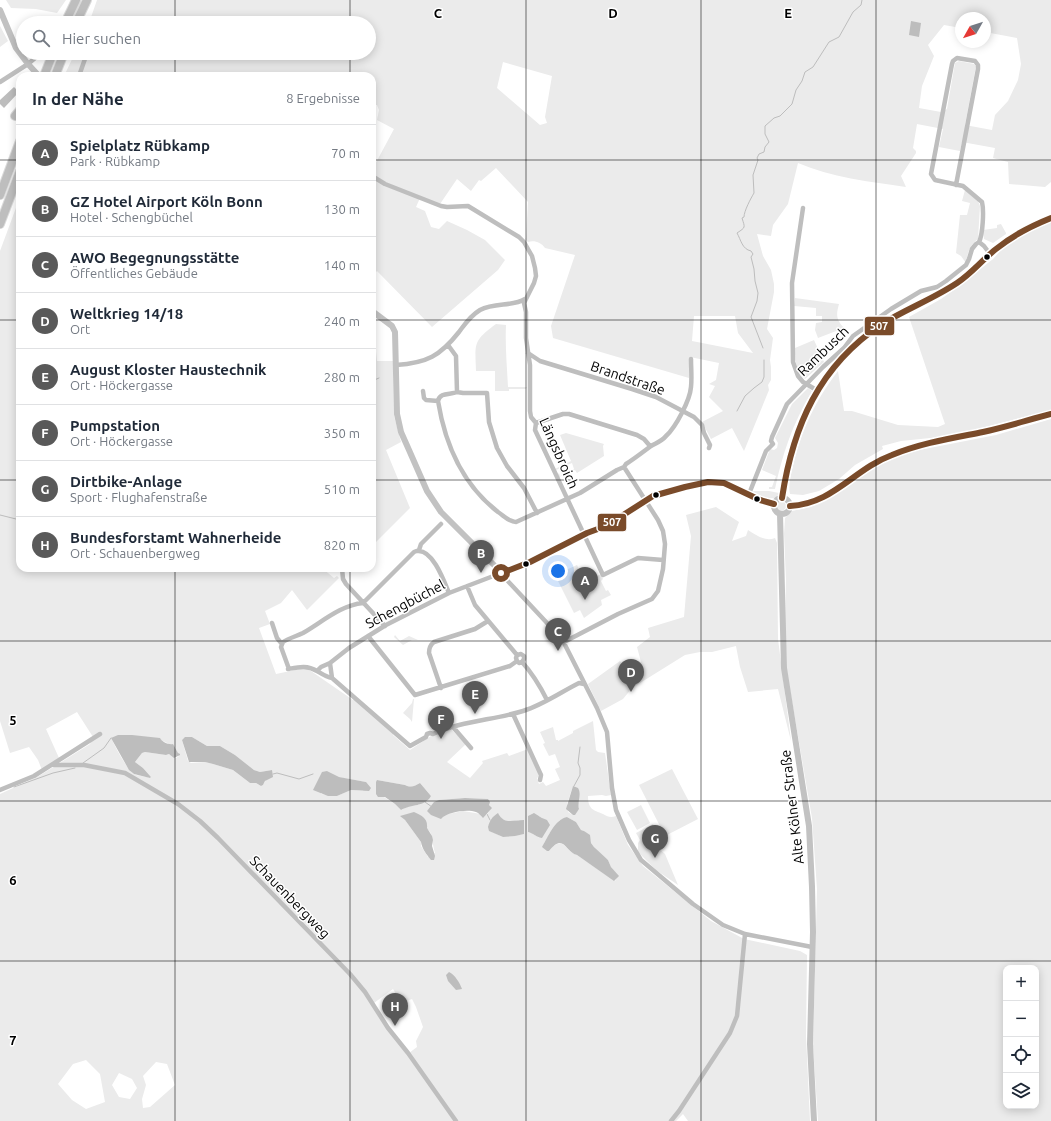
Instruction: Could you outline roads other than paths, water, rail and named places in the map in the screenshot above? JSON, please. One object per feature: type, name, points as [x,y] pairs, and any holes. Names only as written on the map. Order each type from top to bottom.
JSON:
[{"type":"highway","points":[[69,16],[76,0]]},
{"type":"highway","points":[[79,16],[87,0]]},
{"type":"highway","points":[[46,72],[50,60]]},
{"type":"highway","points":[[57,72],[61,60]]},
{"type":"highway","points":[[0,195],[16,152]]},
{"type":"highway","points":[[0,224],[16,182]]},
{"type":"main road","points":[[1,12],[16,48]]},
{"type":"main road","points":[[25,60],[35,72]]},
{"type":"main road","points":[[376,314],[392,326],[395,332],[396,402],[399,424],[403,437],[428,492],[444,515],[497,568]]},
{"type":"main road","points":[[507,571],[530,562],[584,535],[610,524],[656,495],[708,482],[724,483],[760,500],[774,504]]},
{"type":"main road","points":[[782,498],[787,500],[790,506],[787,512],[780,514],[775,511],[774,504],[777,499],[782,498]]},
{"type":"main road","name":"Alte Kölner Straße","points":[[780,514],[784,668],[809,826],[812,886],[810,1044],[814,1121]]},
{"type":"main road","points":[[497,568],[501,566],[507,571]]},
{"type":"main road","points":[[497,568],[495,572],[499,578],[505,578],[507,571]]},
{"type":"street","points":[[956,184],[978,69],[978,65],[975,61],[957,58],[952,64],[931,174],[936,180],[963,186],[983,204],[981,238],[979,242],[990,254]]},
{"type":"street","points":[[0,82],[33,60]]},
{"type":"street","points":[[80,72],[85,60]]},
{"type":"street","points":[[376,178],[391,186],[441,206],[468,206],[519,237],[529,251],[536,276],[534,283],[525,299],[516,303],[494,305],[480,310],[469,318],[448,345],[425,361],[418,363],[396,364]]},
{"type":"street","points":[[803,208],[792,276],[791,300],[793,366],[798,376],[806,384],[818,390]]},
{"type":"street","name":"Rambusch","points":[[782,498],[786,470],[792,446],[808,407],[835,366],[862,339],[894,317],[945,290],[966,275],[1010,238],[1051,218]]},
{"type":"street","name":"Rambusch","points":[[749,494],[766,451],[773,444],[771,441],[772,437],[787,404],[823,367],[839,353],[854,336],[891,309],[924,290],[937,287],[962,268],[969,260],[972,249],[979,242]]},
{"type":"street","name":"Längsbroich","points":[[525,299],[524,307],[526,312],[526,338],[531,418],[536,423],[535,430],[603,575],[638,558],[663,560]]},
{"type":"street","points":[[516,303],[524,307]]},
{"type":"street","points":[[448,345],[454,353],[456,359],[456,392]]},
{"type":"street","name":"Brandstraße","points":[[528,353],[540,361],[643,392],[694,417],[702,425],[710,448]]},
{"type":"street","points":[[537,513],[524,488],[507,466],[499,451],[489,422],[487,393],[456,392],[441,395],[438,401],[444,430],[454,456],[476,490],[494,508],[513,522],[523,520],[568,500],[624,467],[650,446],[662,440],[670,432],[690,394],[691,359]]},
{"type":"street","points":[[529,370],[534,364],[540,361]]},
{"type":"street","points":[[423,391],[423,396],[426,400],[438,401]]},
{"type":"street","points":[[536,423],[563,414],[569,414],[636,435],[644,439],[650,446]]},
{"type":"street","points":[[790,506],[811,504],[832,493],[880,459],[893,454],[1001,428],[1051,414]]},
{"type":"street","points":[[564,642],[618,614],[654,598],[660,583],[665,544],[663,531],[658,520],[624,467]]},
{"type":"street","points":[[418,551],[421,544],[441,524]]},
{"type":"street","points":[[282,644],[286,640],[308,630],[330,616],[352,606],[363,603],[414,552],[424,552],[435,563],[449,593]]},
{"type":"street","points":[[342,572],[343,579],[385,626]]},
{"type":"street","name":"Schengbüchel","points":[[317,671],[385,626],[449,593],[496,575]]},
{"type":"street","points":[[505,578],[564,642],[605,728],[616,810],[629,840],[641,860],[712,918],[723,925],[745,934],[812,947]]},
{"type":"street","points":[[467,586],[475,605],[517,655],[517,661]]},
{"type":"street","points":[[441,688],[430,653],[432,644],[475,629],[488,621]]},
{"type":"street","points":[[272,623],[277,638],[282,644],[288,669],[302,666],[332,678],[410,746],[429,734],[453,727],[513,714],[531,708],[579,683],[584,684]]},
{"type":"street","points":[[368,636],[415,695],[510,666],[517,661],[520,663],[522,662],[536,679],[547,700]]},
{"type":"street","points":[[517,655],[521,654],[524,656],[522,662]]},
{"type":"street","points":[[330,663],[332,678]]},
{"type":"street","points":[[513,714],[541,775],[540,780]]},
{"type":"street","points":[[453,727],[471,748]]},
{"type":"street","points":[[0,790],[34,776],[54,765],[100,734]]},
{"type":"street","name":"Schauenbergweg","points":[[54,765],[84,765],[125,773],[178,804],[200,821],[350,974],[365,992],[388,1028],[408,1053],[456,1121]]},
{"type":"street","points":[[671,1121],[730,1033],[737,1016],[745,934]]},
{"type":"waterway","points":[[763,348],[751,317],[757,301],[758,293],[751,257],[753,254],[742,244],[737,233],[744,227],[742,218],[744,217],[746,208],[754,193],[753,175],[758,160],[757,158],[759,154],[764,152],[765,147],[769,142],[765,134],[765,126],[774,118],[780,116],[792,104],[796,90],[802,81],[805,72],[813,67],[829,42],[839,37],[853,12],[861,5],[862,0]]},
{"type":"waterway","points":[[737,411],[745,396],[762,382],[764,377],[764,360]]},
{"type":"waterway","points":[[0,515],[16,519]]},
{"type":"waterway","points":[[83,763],[104,748],[111,738]]},
{"type":"waterway","points":[[574,786],[580,775],[578,763],[580,747]]},
{"type":"waterway","points":[[14,787],[53,773],[75,768]]},
{"type":"waterway","points":[[273,774],[277,773],[299,779],[313,774]]},
{"type":"waterway","points":[[425,802],[432,807]]},
{"type":"waterway","points":[[487,814],[490,820]]},
{"type":"place","name":"GZ Hotel Airport Köln Bonn","points":[[481,573]]},
{"type":"place","name":"Spielplatz Rübkamp","points":[[585,600]]},
{"type":"place","name":"AWO Begegnungsstätte","points":[[558,651]]},
{"type":"place","name":"Weltkrieg 14/18","points":[[631,692]]},
{"type":"place","name":"August Kloster Haustechnik","points":[[475,714]]},
{"type":"place","name":"Pumpstation","points":[[441,739]]},
{"type":"place","name":"Dirtbike-Anlage","points":[[655,858]]},
{"type":"place","name":"Bundesforstamt Wahnerheide","points":[[395,1026]]}]
